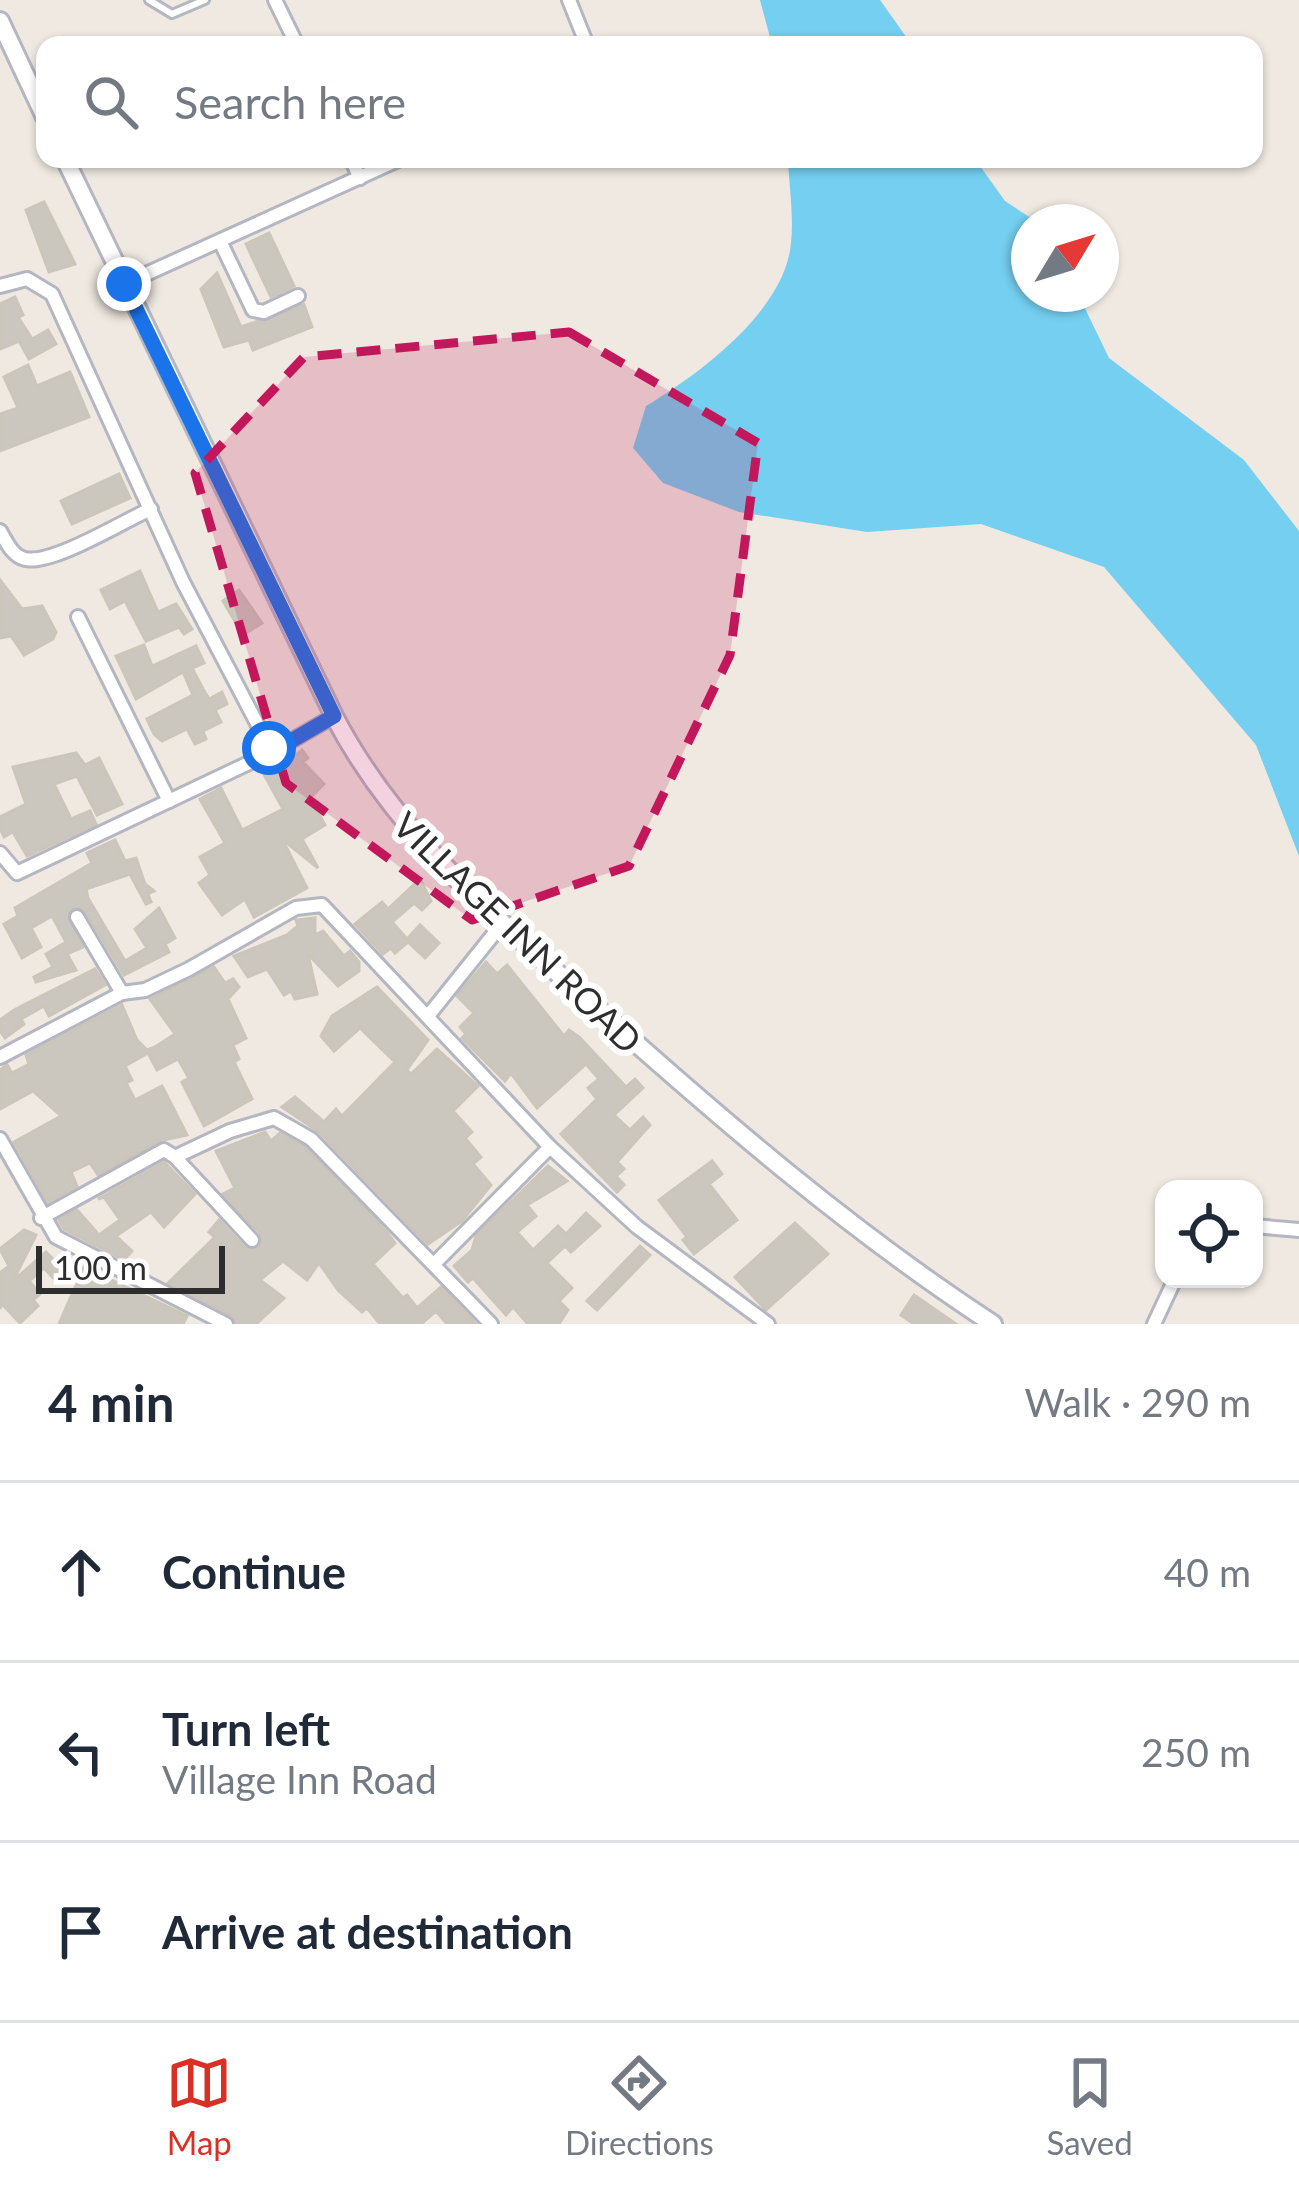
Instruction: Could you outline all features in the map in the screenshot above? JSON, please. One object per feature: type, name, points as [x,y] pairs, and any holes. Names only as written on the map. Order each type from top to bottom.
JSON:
[{"type":"street","points":[[275,0],[293,36]]},
{"type":"street","points":[[569,0],[583,36]]},
{"type":"street","points":[[0,21],[36,98]]},
{"type":"street","name":"VILLAGE INN ROAD","points":[[69,168],[334,716],[386,804],[501,925],[730,1128],[878,1246],[993,1324]]},
{"type":"street","points":[[355,168],[360,178]]},
{"type":"street","points":[[124,284],[381,168]]},
{"type":"street","points":[[220,241],[253,310],[264,311],[298,296]]},
{"type":"street","points":[[0,286],[27,279],[52,294],[151,509],[272,752]]},
{"type":"street","points":[[0,531],[17,555],[30,560],[64,551],[151,509]]},
{"type":"street","points":[[78,617],[170,801]]},
{"type":"street","points":[[0,853],[17,873],[272,752],[334,716]]},
{"type":"street","points":[[0,1057],[122,993],[145,990],[284,915],[316,904],[550,1147],[637,1227],[765,1323]]},
{"type":"street","points":[[77,916],[122,993]]},
{"type":"street","points":[[428,1016],[501,925]]},
{"type":"street","points":[[175,1157],[252,1123],[286,1121],[491,1324]]},
{"type":"street","points":[[0,1139],[56,1238],[226,1324]]},
{"type":"street","points":[[434,1263],[550,1147]]},
{"type":"street","points":[[41,1218],[164,1150],[252,1240]]},
{"type":"street","points":[[1263,1227],[1299,1230]]},
{"type":"street","points":[[1154,1324],[1171,1288]]},
{"type":"lane","points":[[149,0],[162,13],[172,14],[205,0]]},
{"type":"highlighted area","points":[[569,332],[758,443],[730,655],[629,866],[472,920],[286,783],[195,473],[304,357]]},
{"type":"water","points":[[760,0],[880,0],[906,36],[770,36]]},
{"type":"water","points":[[789,168],[981,168],[1011,205],[1011,312],[1087,312],[1109,358],[1244,460],[1299,531],[1299,856],[1256,745],[1104,567],[981,524],[867,532],[739,512],[663,483],[633,448],[646,406],[714,358],[756,316],[785,268],[791,243]]},
{"type":"building","points":[[44,202],[75,264],[49,272],[26,210]]},
{"type":"building","points":[[269,233],[294,286],[271,297],[246,244]]},
{"type":"building","points":[[217,273],[241,327],[304,305],[312,327],[253,350],[249,340],[224,347],[201,289]]},
{"type":"building","points":[[15,297],[23,315],[18,317],[32,339],[48,330],[56,344],[29,359],[19,341],[0,349],[0,304]]},
{"type":"building","points":[[28,365],[37,386],[70,372],[89,417],[0,451],[0,414],[18,408],[4,377]]},
{"type":"building","points":[[119,474],[130,498],[72,524],[61,501]]},
{"type":"building","points":[[140,571],[158,612],[176,604],[192,629],[184,634],[179,627],[146,641],[125,601],[110,609],[101,590]]},
{"type":"building","points":[[0,580],[22,609],[42,606],[56,632],[53,639],[24,655],[11,636],[0,638]]},
{"type":"building","points":[[239,590],[262,623],[243,635],[223,601]]},
{"type":"building","points":[[144,645],[152,666],[196,646],[204,663],[192,668],[203,689],[209,699],[222,692],[227,704],[215,710],[221,722],[203,731],[206,739],[195,744],[187,729],[162,741],[154,734],[147,719],[193,695],[183,672],[136,699],[116,656]]},
{"type":"building","points":[[302,750],[308,758],[303,762],[324,784],[310,798],[325,825],[302,839],[318,868],[282,839],[307,888],[254,917],[245,899],[222,915],[199,883],[210,875],[200,857],[225,843],[200,799],[221,788],[242,830],[283,809],[261,769],[281,759],[284,765]]},
{"type":"building","points":[[76,753],[85,765],[99,758],[122,804],[97,815],[77,776],[54,784],[71,819],[90,811],[96,824],[27,856],[13,832],[4,837],[0,828],[0,817],[26,804],[13,767]]},
{"type":"building","points":[[115,840],[125,861],[136,858],[145,884],[154,891],[148,894],[151,902],[146,904],[130,874],[86,889],[88,898],[125,961],[147,948],[135,929],[159,908],[175,938],[165,944],[169,952],[124,975],[86,912],[76,907],[67,916],[83,947],[67,954],[76,970],[36,982],[34,977],[53,967],[46,954],[66,942],[52,916],[31,928],[41,947],[22,958],[4,924],[18,916],[15,908],[92,863],[87,853]]},
{"type":"building","points":[[420,879],[431,901],[422,910],[414,903],[392,922],[407,939],[420,925],[439,943],[425,958],[408,942],[395,953],[391,948],[383,954],[355,924],[382,902],[388,909]]},
{"type":"building","points":[[315,918],[315,935],[323,931],[344,956],[350,951],[359,962],[359,971],[338,986],[308,954],[317,994],[295,999],[291,991],[284,995],[267,969],[248,977],[234,956],[287,935],[298,926],[296,920]]},
{"type":"building","points":[[486,962],[497,974],[507,965],[564,1036],[569,1030],[579,1037],[626,1087],[635,1079],[643,1088],[614,1115],[630,1130],[643,1117],[650,1125],[617,1162],[624,1169],[616,1176],[624,1185],[617,1192],[561,1134],[597,1099],[588,1088],[599,1079],[586,1064],[537,1108],[511,1073],[505,1081],[462,1038],[466,1034],[460,1027],[474,1013],[457,996]]},
{"type":"building","points":[[214,967],[225,983],[233,979],[239,987],[228,999],[246,1038],[233,1045],[239,1059],[234,1062],[252,1099],[204,1126],[182,1082],[189,1078],[178,1059],[157,1070],[148,1053],[125,1066],[132,1080],[126,1083],[135,1100],[162,1086],[187,1135],[159,1141],[98,1175],[90,1163],[71,1172],[77,1186],[48,1202],[14,1142],[61,1116],[33,1091],[0,1109],[0,1070],[7,1065],[12,1073],[29,1064],[26,1055],[122,1005],[137,1040],[147,1050],[155,1047],[175,1034],[150,999]]},
{"type":"building","points":[[95,969],[105,985],[49,1016],[44,1006],[21,1019],[24,1024],[5,1038],[0,1031],[0,1020],[14,1010]]},
{"type":"building","points":[[377,987],[428,1040],[407,1070],[411,1074],[437,1049],[478,1086],[453,1111],[472,1132],[465,1138],[481,1157],[473,1164],[491,1185],[462,1221],[428,1244],[319,1132],[282,1107],[295,1097],[324,1122],[336,1109],[342,1116],[395,1062],[360,1028],[334,1051],[321,1036],[332,1016]]},
{"type":"building","points":[[265,1132],[271,1141],[280,1133],[305,1147],[386,1231],[395,1243],[373,1264],[403,1298],[407,1295],[417,1308],[441,1287],[476,1324],[447,1324],[436,1311],[421,1324],[380,1324],[367,1308],[362,1312],[338,1290],[319,1263],[307,1280],[283,1261],[260,1280],[284,1298],[256,1324],[236,1324],[231,1315],[168,1283],[215,1237],[209,1232],[219,1220],[245,1248],[260,1247],[260,1233],[223,1194],[235,1188],[216,1151]]},
{"type":"building","points":[[712,1161],[722,1174],[709,1184],[737,1220],[694,1254],[659,1200]]},
{"type":"building","points":[[164,1162],[195,1194],[164,1227],[151,1212],[116,1236],[132,1251],[124,1260],[64,1229],[59,1220],[77,1210],[99,1235],[120,1220],[104,1197],[98,1199]]},
{"type":"building","points":[[548,1166],[567,1181],[527,1205],[536,1216],[517,1232],[533,1250],[558,1226],[566,1234],[586,1213],[600,1226],[571,1252],[565,1246],[547,1263],[572,1288],[559,1301],[568,1310],[559,1324],[528,1324],[513,1307],[506,1315],[473,1278],[468,1282],[454,1266],[472,1250],[476,1236]]},
{"type":"building","points":[[795,1223],[828,1254],[766,1310],[735,1277]]},
{"type":"building","points":[[24,1230],[36,1235],[13,1281],[46,1252],[67,1273],[57,1282],[44,1268],[29,1281],[40,1294],[33,1300],[38,1306],[20,1323],[2,1304],[0,1309],[0,1273],[9,1266],[0,1249]]},
{"type":"building","points":[[640,1246],[650,1255],[597,1310],[587,1301]]},
{"type":"building","points":[[84,1267],[187,1316],[183,1324],[59,1324]]},
{"type":"building","points":[[914,1295],[956,1324],[914,1324],[901,1315]]},
{"type":"route","points":[[124,284],[334,716],[272,752],[269,748]]}]
